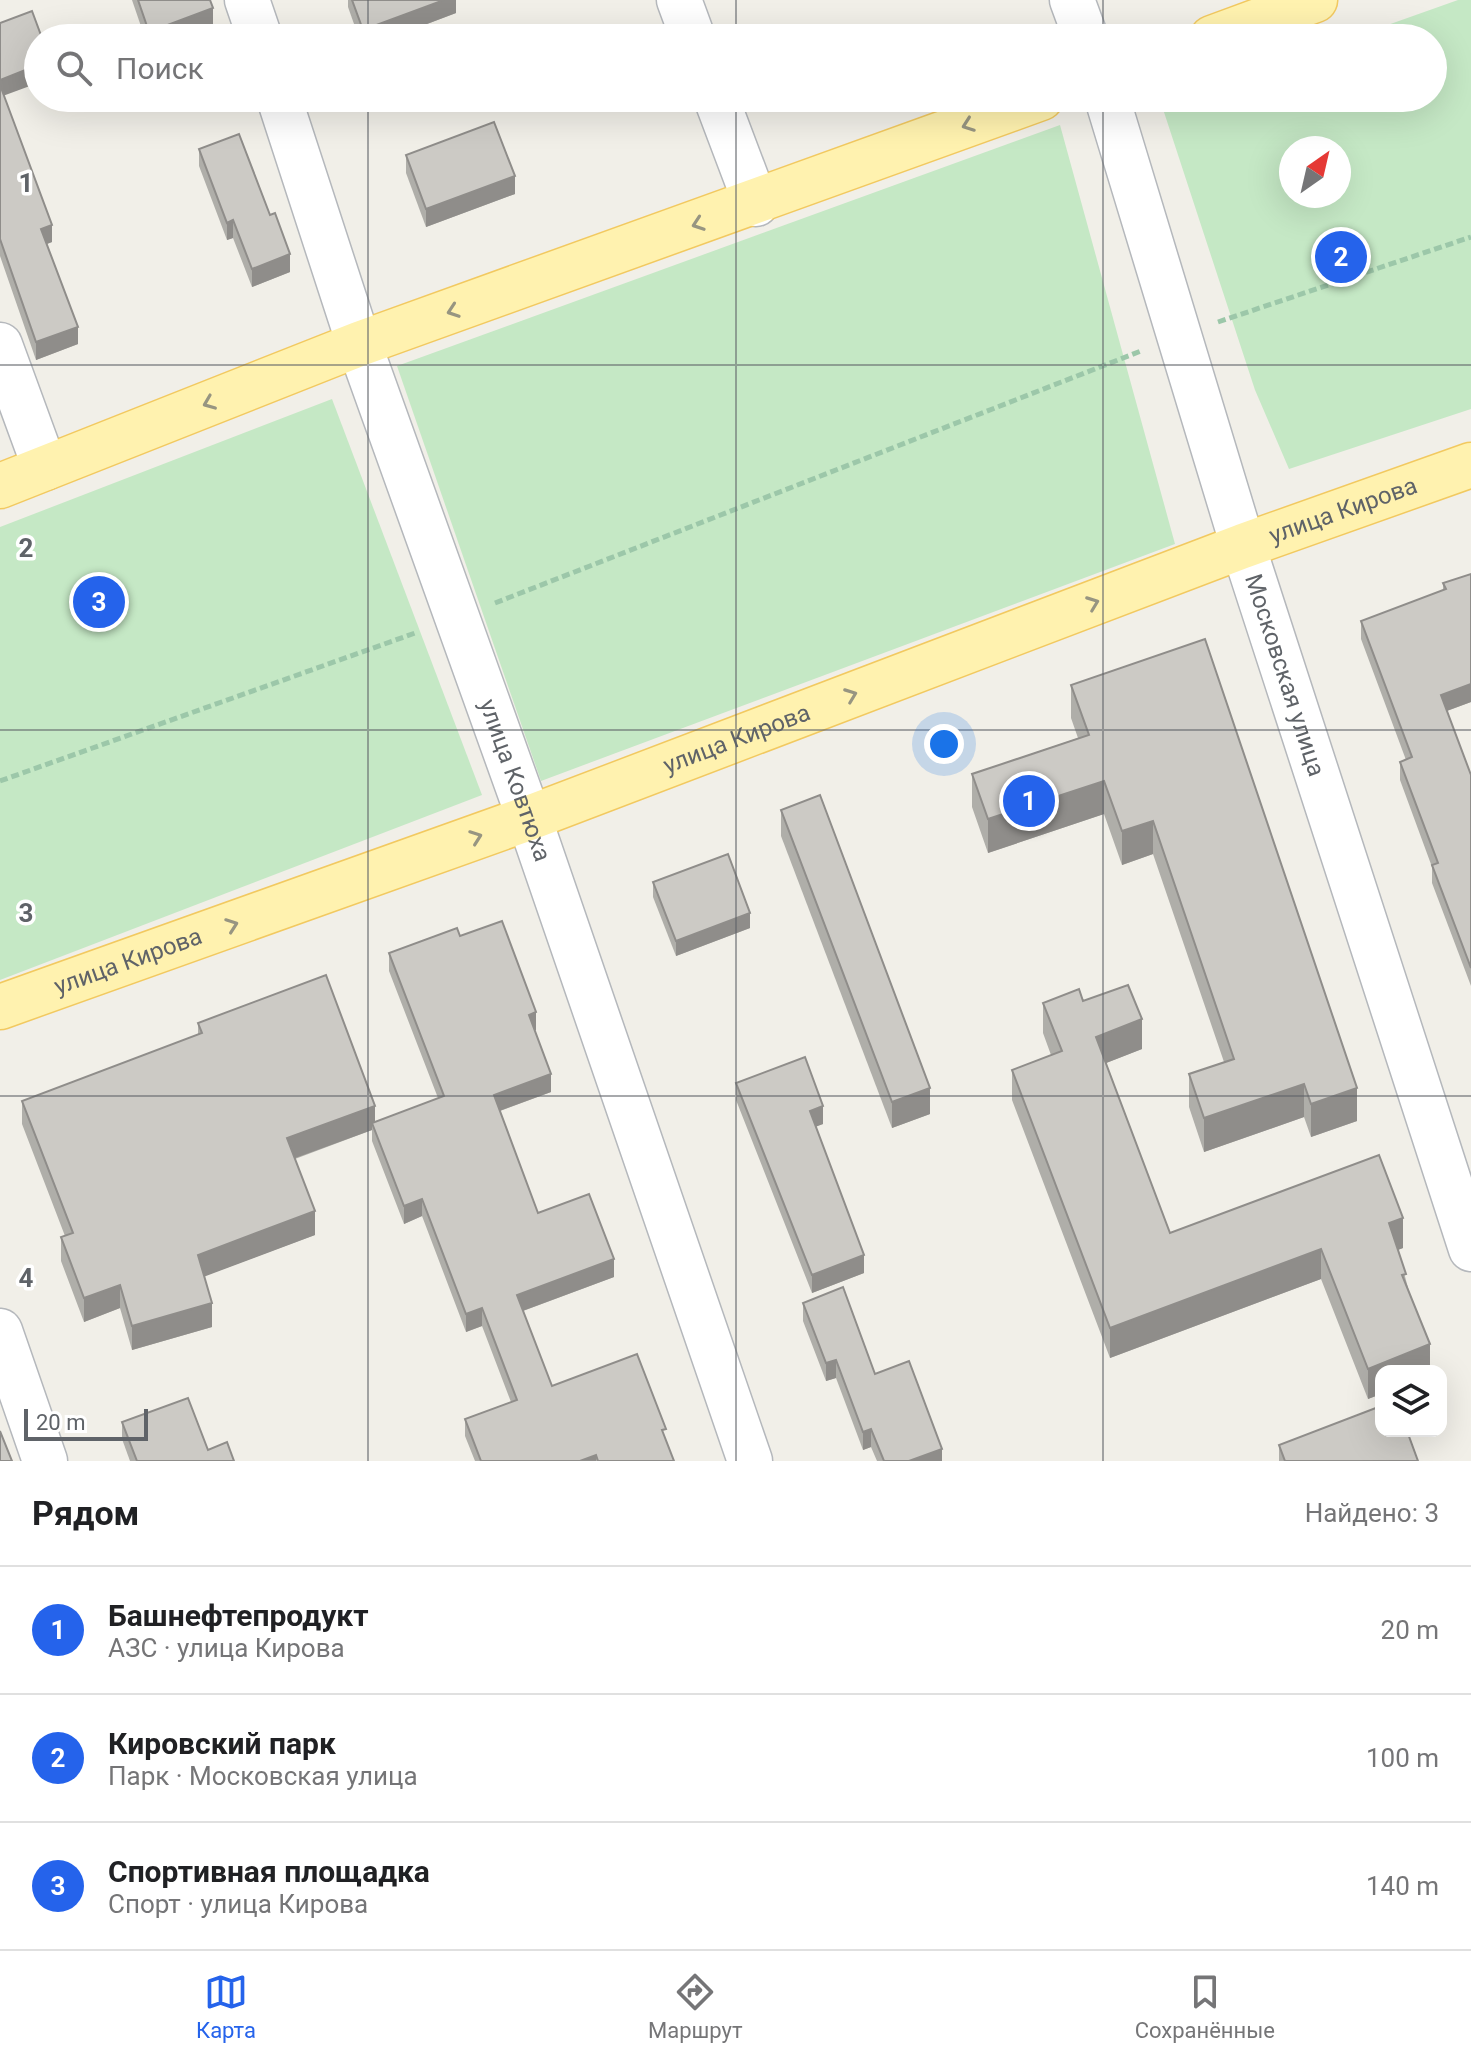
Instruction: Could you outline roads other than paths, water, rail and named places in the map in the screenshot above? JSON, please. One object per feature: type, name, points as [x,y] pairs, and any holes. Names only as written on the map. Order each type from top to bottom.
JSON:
[{"type":"main road","points":[[1250,24],[1315,0]]},
{"type":"main road","points":[[0,486],[359,344],[756,204],[1003,112]]},
{"type":"main road","name":"улица Кирова","points":[[0,1007],[529,818],[1243,546],[1471,465]]},
{"type":"street","points":[[247,0],[255,24]]},
{"type":"street","points":[[679,0],[688,24]]},
{"type":"street","points":[[1072,0],[1081,24]]},
{"type":"street","name":"улица Ковтюха","points":[[284,112],[359,344],[529,818],[750,1461]]},
{"type":"street","points":[[721,112],[756,204]]},
{"type":"street","name":"Московская улица","points":[[1111,112],[1243,546],[1471,1249]]},
{"type":"street","points":[[0,345],[45,468]]},
{"type":"street","points":[[0,1331],[45,1461]]},
{"type":"place","name":"Кировский парк","points":[[1341,257]]},
{"type":"place","name":"Спортивная площадка","points":[[99,602]]},
{"type":"place","name":"Башнефтепродукт","points":[[1029,801]]}]
